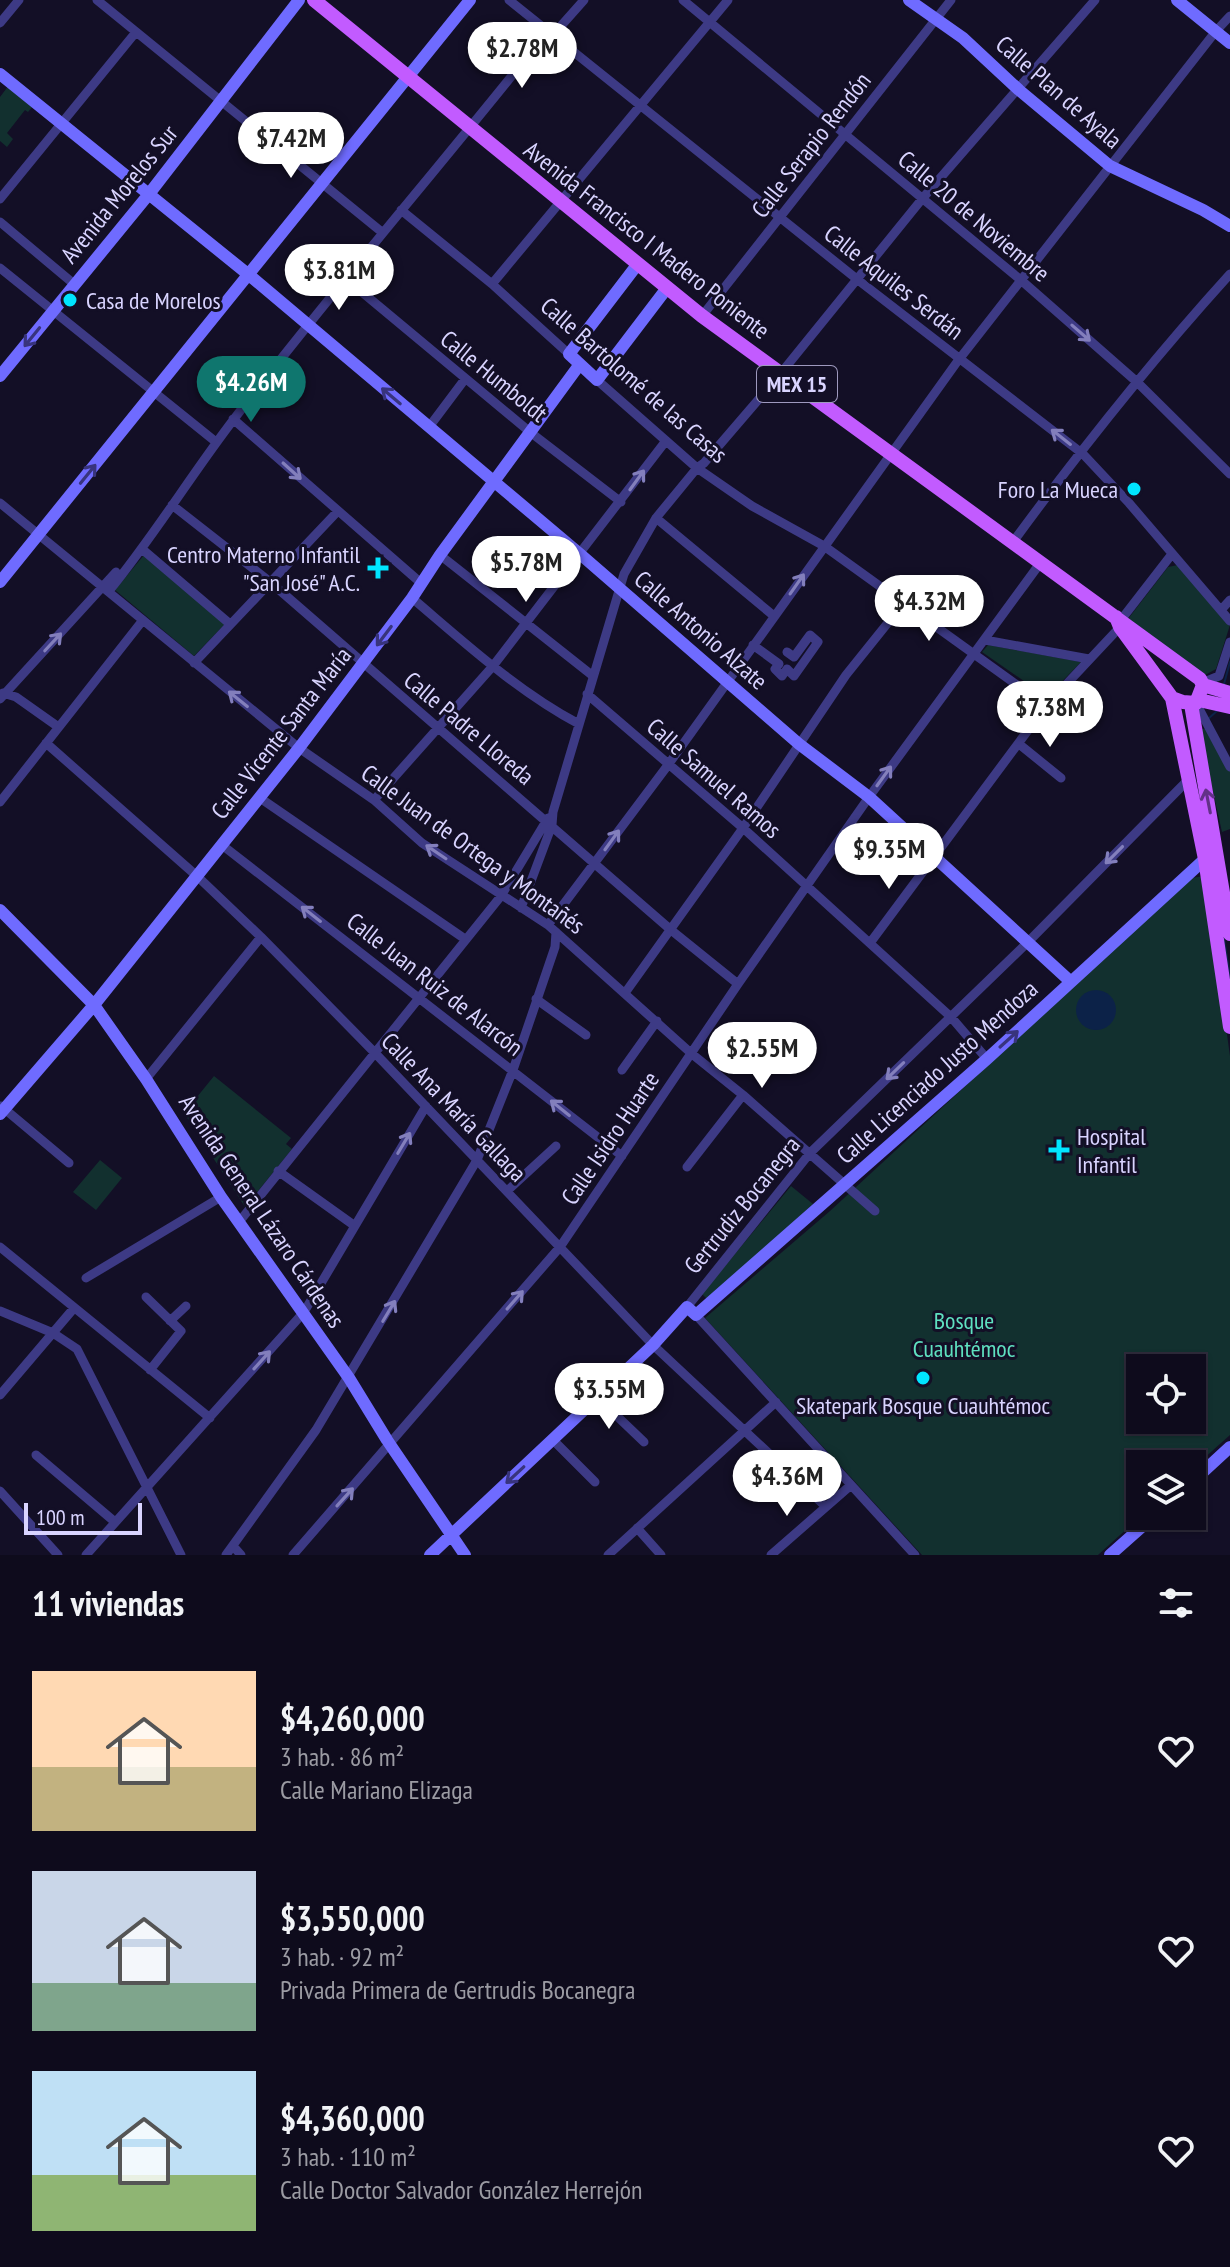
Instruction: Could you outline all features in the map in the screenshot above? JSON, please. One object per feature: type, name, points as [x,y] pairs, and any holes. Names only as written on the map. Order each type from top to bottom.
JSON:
[{"type":"main road","name":"Avenida Francisco I Madero Poniente","points":[[314,0],[702,316],[1119,621]]},
{"type":"main road","name":"MEX 15","points":[[1119,621],[1198,695]]},
{"type":"main road","name":"MEX 15","points":[[1119,621],[1172,698],[1205,859],[1230,1027]]},
{"type":"main road","points":[[1172,698],[1230,693]]},
{"type":"main road","points":[[1198,695],[1230,707]]},
{"type":"main road","points":[[1198,695],[1230,934]]},
{"type":"street","points":[[0,23],[19,0]]},
{"type":"street","points":[[97,0],[383,233]]},
{"type":"street","name":"Avenida Morelos Sur","points":[[0,376],[149,194],[299,0]]},
{"type":"street","points":[[0,582],[470,0]]},
{"type":"street","name":"Calle Aquiles Serdán","points":[[509,0],[779,218],[1081,452],[1230,621]]},
{"type":"street","points":[[2,695],[142,549],[216,442],[307,325],[550,34],[584,0]]},
{"type":"street","name":"Calle 20 de Noviembre","points":[[683,0],[1022,281],[1137,382],[1230,474]]},
{"type":"street","points":[[492,284],[728,0]]},
{"type":"street","name":"Calle Plan de Ayala","points":[[909,0],[963,38],[1019,90],[1110,166],[1230,226]]},
{"type":"street","name":"Calle Serapio Rendón","points":[[702,316],[951,0]]},
{"type":"street","points":[[521,908],[620,588],[634,554],[656,518],[781,373],[922,199],[1095,0]]},
{"type":"street","points":[[1177,0],[1230,43]]},
{"type":"street","points":[[226,1555],[316,1430],[477,1160],[513,1070],[555,947],[552,929],[595,864],[960,358],[1230,16]]},
{"type":"street","points":[[0,199],[136,32]]},
{"type":"street","name":"Calle Antonio Alzate","points":[[0,74],[249,275],[620,588],[799,744],[869,797],[1071,982]]},
{"type":"street","name":"Calle Bartolomé de las Casas","points":[[401,210],[492,284],[697,468],[752,506],[824,546],[1046,706]]},
{"type":"street","points":[[0,222],[74,284]]},
{"type":"street","points":[[569,354],[637,265]]},
{"type":"street","points":[[0,268],[216,442]]},
{"type":"street","points":[[1013,542],[1181,327],[1230,274]]},
{"type":"street","name":"Calle Humboldt","points":[[345,278],[530,432],[621,502]]},
{"type":"street","points":[[597,380],[667,288]]},
{"type":"street","name":"Calle Vicente Santa María","points":[[1,1110],[94,1005],[299,748],[412,598],[580,364]]},
{"type":"street","points":[[429,427],[465,379]]},
{"type":"street","points":[[233,419],[421,583]]},
{"type":"street","points":[[374,800],[493,666],[665,442]]},
{"type":"street","name":"Calle Juan de Ortega y Montañés","points":[[0,503],[299,748],[374,800],[422,843],[552,929],[875,1211]]},
{"type":"street","points":[[106,589],[172,505]]},
{"type":"street","name":"Calle Padre Lloreda","points":[[172,505],[269,581],[437,729],[551,819],[595,864],[738,984]]},
{"type":"street","points":[[194,663],[337,512]]},
{"type":"street","points":[[656,518],[774,616]]},
{"type":"street","points":[[142,549],[230,624]]},
{"type":"street","points":[[870,943],[1046,706],[1089,659],[1172,554]]},
{"type":"street","points":[[440,555],[593,676]]},
{"type":"street","name":"Calle Isidro Huarte","points":[[298,1553],[560,1247],[869,797],[1041,562]]},
{"type":"street","points":[[412,598],[493,666],[553,710],[579,724]]},
{"type":"street","points":[[1221,610],[1230,600]]},
{"type":"street","points":[[625,993],[743,828],[846,675],[903,604]]},
{"type":"street","points":[[0,802],[143,620]]},
{"type":"street","points":[[753,645],[779,664],[775,669],[782,676],[787,669],[794,676],[818,642],[810,635],[794,657],[787,652]]},
{"type":"street","points":[[985,640],[1089,659]]},
{"type":"street","points":[[1230,642],[1219,676],[1198,695],[1230,767]]},
{"type":"street","name":"Calle Samuel Ramos","points":[[587,694],[743,828],[870,943],[951,1017],[987,1059]]},
{"type":"street","points":[[2,695],[16,697],[57,726]]},
{"type":"street","points":[[1201,721],[1230,778]]},
{"type":"street","name":"Calle Ana María Gallaga","points":[[46,743],[261,937],[653,1345],[825,1506]]},
{"type":"street","points":[[1019,744],[1061,778]]},
{"type":"street","name":"Gertrudiz Bocanegra","points":[[430,1555],[692,1311],[810,1153],[1027,943],[1189,779]]},
{"type":"street","points":[[260,798],[465,939]]},
{"type":"street","points":[[239,1222],[501,896],[551,819]]},
{"type":"street","name":"Calle Juan Ruiz de Alarcón","points":[[222,845],[622,1156]]},
{"type":"street","name":"Calle Licenciado Justo Mendoza","points":[[692,1311],[987,1059],[1205,859]]},
{"type":"street","name":"Avenida General Lázaro Cárdenas","points":[[0,910],[94,1005],[146,1079],[221,1197],[349,1378],[390,1445],[465,1555]]},
{"type":"street","points":[[146,1079],[261,937]]},
{"type":"street","points":[[536,999],[586,1035]]},
{"type":"street","points":[[622,1070],[657,1021]]},
{"type":"street","points":[[687,1167],[743,1095]]},
{"type":"street","points":[[86,1555],[304,1312],[426,1106]]},
{"type":"street","points":[[1,1110],[69,1163]]},
{"type":"street","points":[[507,1191],[556,1146]]},
{"type":"street","points":[[278,1171],[355,1226]]},
{"type":"street","points":[[86,1278],[221,1197]]},
{"type":"street","points":[[0,1247],[210,1418]]},
{"type":"street","points":[[146,1297],[181,1331],[150,1370]]},
{"type":"street","points":[[170,1321],[186,1306]]},
{"type":"street","points":[[0,1395],[74,1308]]},
{"type":"street","points":[[0,1311],[53,1333],[77,1349],[181,1555]]},
{"type":"street","points":[[692,1311],[915,1555]]},
{"type":"street","points":[[597,1397],[644,1442]]},
{"type":"street","points":[[608,1555],[776,1402]]},
{"type":"street","points":[[552,1439],[595,1482]]},
{"type":"street","points":[[1206,1469],[1230,1447]]},
{"type":"street","points":[[36,1455],[115,1522]]},
{"type":"street","points":[[771,1555],[851,1485]]},
{"type":"street","points":[[0,1491],[58,1555]]},
{"type":"street","points":[[637,1528],[661,1555]]},
{"type":"street","points":[[1110,1555],[1138,1530]]},
{"type":"street","points":[[233,1546],[241,1555]]},
{"type":"green space","points":[[9,85],[34,105],[28,112],[25,110],[7,133],[13,139],[7,147],[0,141],[0,97]]},
{"type":"green space","points":[[144,555],[225,624],[194,656],[115,590]]},
{"type":"green space","points":[[1178,565],[1230,625],[1216,669],[1205,675],[1128,619],[1168,567]]},
{"type":"green space","points":[[988,645],[1081,662],[1047,697],[982,652]]},
{"type":"green space","points":[[1201,729],[1207,729],[1230,770],[1230,829],[1222,832],[1200,733]]},
{"type":"green space","name":"Bosque Cuauhtémoc","points":[[1205,876],[1230,1056],[1230,1435],[1206,1456],[1206,1450],[1126,1450],[1126,1530],[1098,1555],[922,1555],[705,1318],[830,1211],[1191,878]]},
{"type":"green space","points":[[214,1076],[291,1138],[286,1144],[292,1149],[245,1207],[184,1113]]},
{"type":"green space","points":[[100,1160],[122,1178],[96,1210],[73,1192]]},
{"type":"green space","points":[[791,1186],[813,1204],[708,1300],[702,1294]]},
{"type":"water","points":[[1096,990],[1110,996],[1116,1010],[1110,1024],[1096,1030],[1082,1024],[1076,1010],[1082,996]]},
{"type":"waterway","points":[[1224,684],[1230,662]]},
{"type":"waterway","points":[[1208,719],[1218,710]]},
{"type":"waterway","points":[[1224,939],[1230,977]]},
{"type":"place","name":"Casa de Morelos","points":[[70,300]]},
{"type":"place","name":"Foro La Mueca","points":[[1134,489]]},
{"type":"place","name":"Centro Materno Infantil \"San José\" A.C.","points":[[378,568]]},
{"type":"place","name":"Hospital Infantil","points":[[1059,1150]]},
{"type":"place","name":"Skatepark Bosque Cuauhtémoc","points":[[923,1378]]}]
